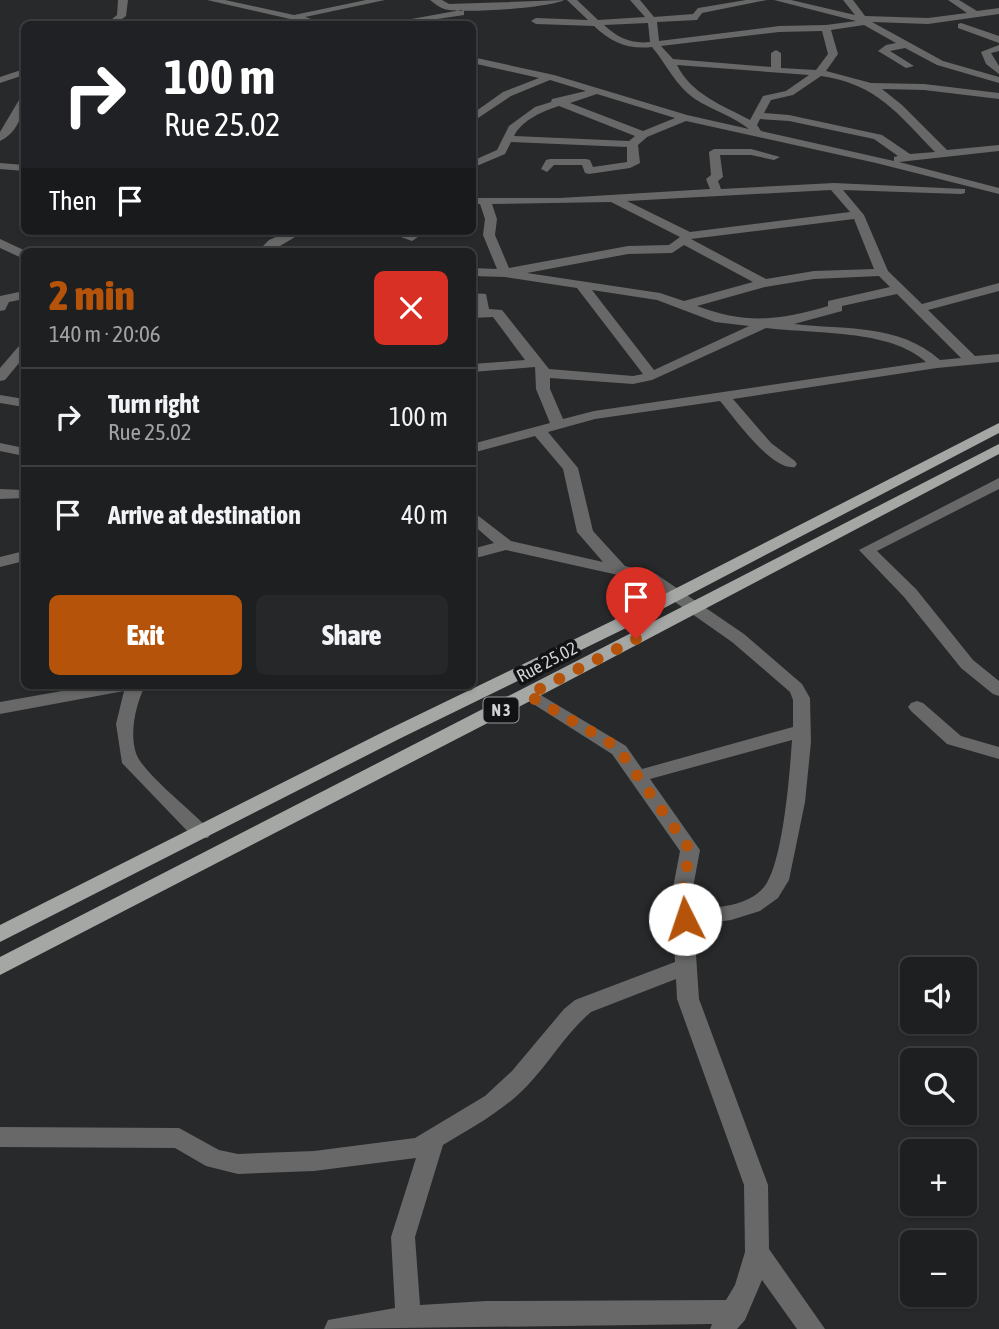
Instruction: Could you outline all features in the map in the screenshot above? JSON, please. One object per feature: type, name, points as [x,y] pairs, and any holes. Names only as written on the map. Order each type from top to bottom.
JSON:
[{"type":"main road","name":"N 3","points":[[0,934],[675,594],[999,427]]},
{"type":"main road","name":"Rue 25.02","points":[[0,967],[999,448]]},
{"type":"street","points":[[114,21],[121,16],[123,0]]},
{"type":"street","points":[[212,0],[306,21]]},
{"type":"street","points":[[288,18],[380,0]]},
{"type":"street","points":[[435,0],[447,7],[535,5],[559,0]]},
{"type":"street","points":[[572,0],[613,39],[638,46],[779,29],[826,28],[863,20]]},
{"type":"street","points":[[635,0],[652,20],[655,45],[670,62],[679,80],[694,93],[757,126],[789,118],[878,137],[908,158]]},
{"type":"street","points":[[536,22],[595,23],[698,17],[698,11],[762,0]]},
{"type":"street","points":[[779,0],[863,20],[924,21],[975,15],[999,8],[995,0]]},
{"type":"street","points":[[848,0],[863,20],[940,63],[999,80]]},
{"type":"street","points":[[953,0],[975,15]]},
{"type":"street","points":[[409,21],[474,11],[475,7]]},
{"type":"street","points":[[462,21],[463,13]]},
{"type":"street","points":[[961,26],[989,33],[999,40]]},
{"type":"street","points":[[757,126],[767,98],[789,93],[819,73],[833,54],[826,28]]},
{"type":"street","points":[[907,45],[890,47],[883,51],[909,66]]},
{"type":"street","points":[[999,48],[986,52],[989,62],[999,71]]},
{"type":"street","points":[[726,52],[726,64]]},
{"type":"street","points":[[776,53],[776,71]]},
{"type":"street","points":[[476,61],[550,77],[685,118],[757,126],[999,192]]},
{"type":"street","points":[[670,62],[726,64],[844,77],[869,86],[907,115],[945,155]]},
{"type":"street","points":[[0,70],[21,66]]},
{"type":"street","points":[[0,80],[21,73]]},
{"type":"street","points":[[476,116],[507,94],[550,77]]},
{"type":"street","points":[[869,86],[929,88],[999,96]]},
{"type":"street","points":[[476,163],[501,152],[513,128],[539,109],[556,101],[597,91]]},
{"type":"street","points":[[556,101],[643,135]]},
{"type":"street","points":[[0,138],[10,128],[21,109]]},
{"type":"street","points":[[507,139],[632,144],[643,135],[685,118]]},
{"type":"street","points":[[547,169],[550,162],[586,162],[589,171],[626,167],[634,163],[632,144]]},
{"type":"street","points":[[877,160],[999,148]]},
{"type":"street","points":[[717,193],[712,179],[717,177],[714,152],[751,152],[774,156]]},
{"type":"street","points":[[0,166],[21,168]]},
{"type":"street","points":[[479,201],[614,199],[834,186],[999,192]]},
{"type":"street","points":[[834,186],[858,215],[882,272],[972,361]]},
{"type":"street","points":[[614,199],[764,283]]},
{"type":"street","points":[[479,201],[491,219],[489,235],[505,273]]},
{"type":"street","points":[[505,273],[628,250],[672,249],[685,238],[858,215]]},
{"type":"street","points":[[268,248],[291,235]]},
{"type":"street","points":[[405,235],[412,237]]},
{"type":"street","points":[[0,243],[21,254]]},
{"type":"street","points":[[476,272],[505,273],[660,297],[708,317],[813,330],[869,332],[919,348],[937,364]]},
{"type":"street","points":[[682,306],[764,283],[814,275],[882,272]]},
{"type":"street","points":[[583,286],[652,376]]},
{"type":"street","points":[[918,309],[999,287]]},
{"type":"street","points":[[476,368],[539,368],[633,380],[652,376],[765,324],[799,319],[837,308],[833,304],[898,290]]},
{"type":"street","points":[[0,307],[5,299],[21,296]]},
{"type":"street","points":[[476,297],[481,297],[478,314],[497,313],[539,368],[543,389],[558,424]]},
{"type":"street","points":[[599,307],[660,297]]},
{"type":"street","points":[[0,377],[21,352]]},
{"type":"street","points":[[476,445],[594,415],[937,364],[999,358]]},
{"type":"street","points":[[633,380],[646,407]]},
{"type":"street","points":[[724,397],[766,446],[790,464]]},
{"type":"street","points":[[0,399],[21,402]]},
{"type":"street","points":[[538,430],[570,468],[585,532],[619,570]]},
{"type":"street","points":[[0,447],[21,451]]},
{"type":"street","points":[[999,483],[867,550],[910,593],[967,664],[999,690]]},
{"type":"street","points":[[0,494],[21,494]]},
{"type":"street","points":[[476,519],[506,545]]},
{"type":"street","points":[[476,553],[506,545],[650,577],[738,638],[796,688],[803,704],[790,841],[774,891],[745,909],[685,919]]},
{"type":"street","points":[[0,562],[21,557]]},
{"type":"street","points":[[0,708],[104,689]]},
{"type":"street","points":[[134,689],[126,705],[127,751],[131,763],[201,833]]},
{"type":"street","points":[[337,1329],[486,1313],[730,1320],[747,1289],[757,1252],[756,1185],[688,999],[682,892],[690,850],[639,776],[613,745],[528,695]]},
{"type":"street","points":[[917,707],[954,740],[999,753]]},
{"type":"street","points":[[639,776],[801,732]]},
{"type":"street","points":[[0,1137],[179,1138],[194,1144],[214,1159],[238,1164],[382,1154],[420,1147],[493,1103],[520,1079],[572,1015],[583,1006],[685,967]]},
{"type":"street","points":[[409,1323],[403,1237],[433,1140]]},
{"type":"street","points":[[757,1252],[812,1329]]},
{"type":"route","points":[[636,639],[528,695],[607,741],[619,750],[639,776],[690,850],[682,892],[685,919]]}]
